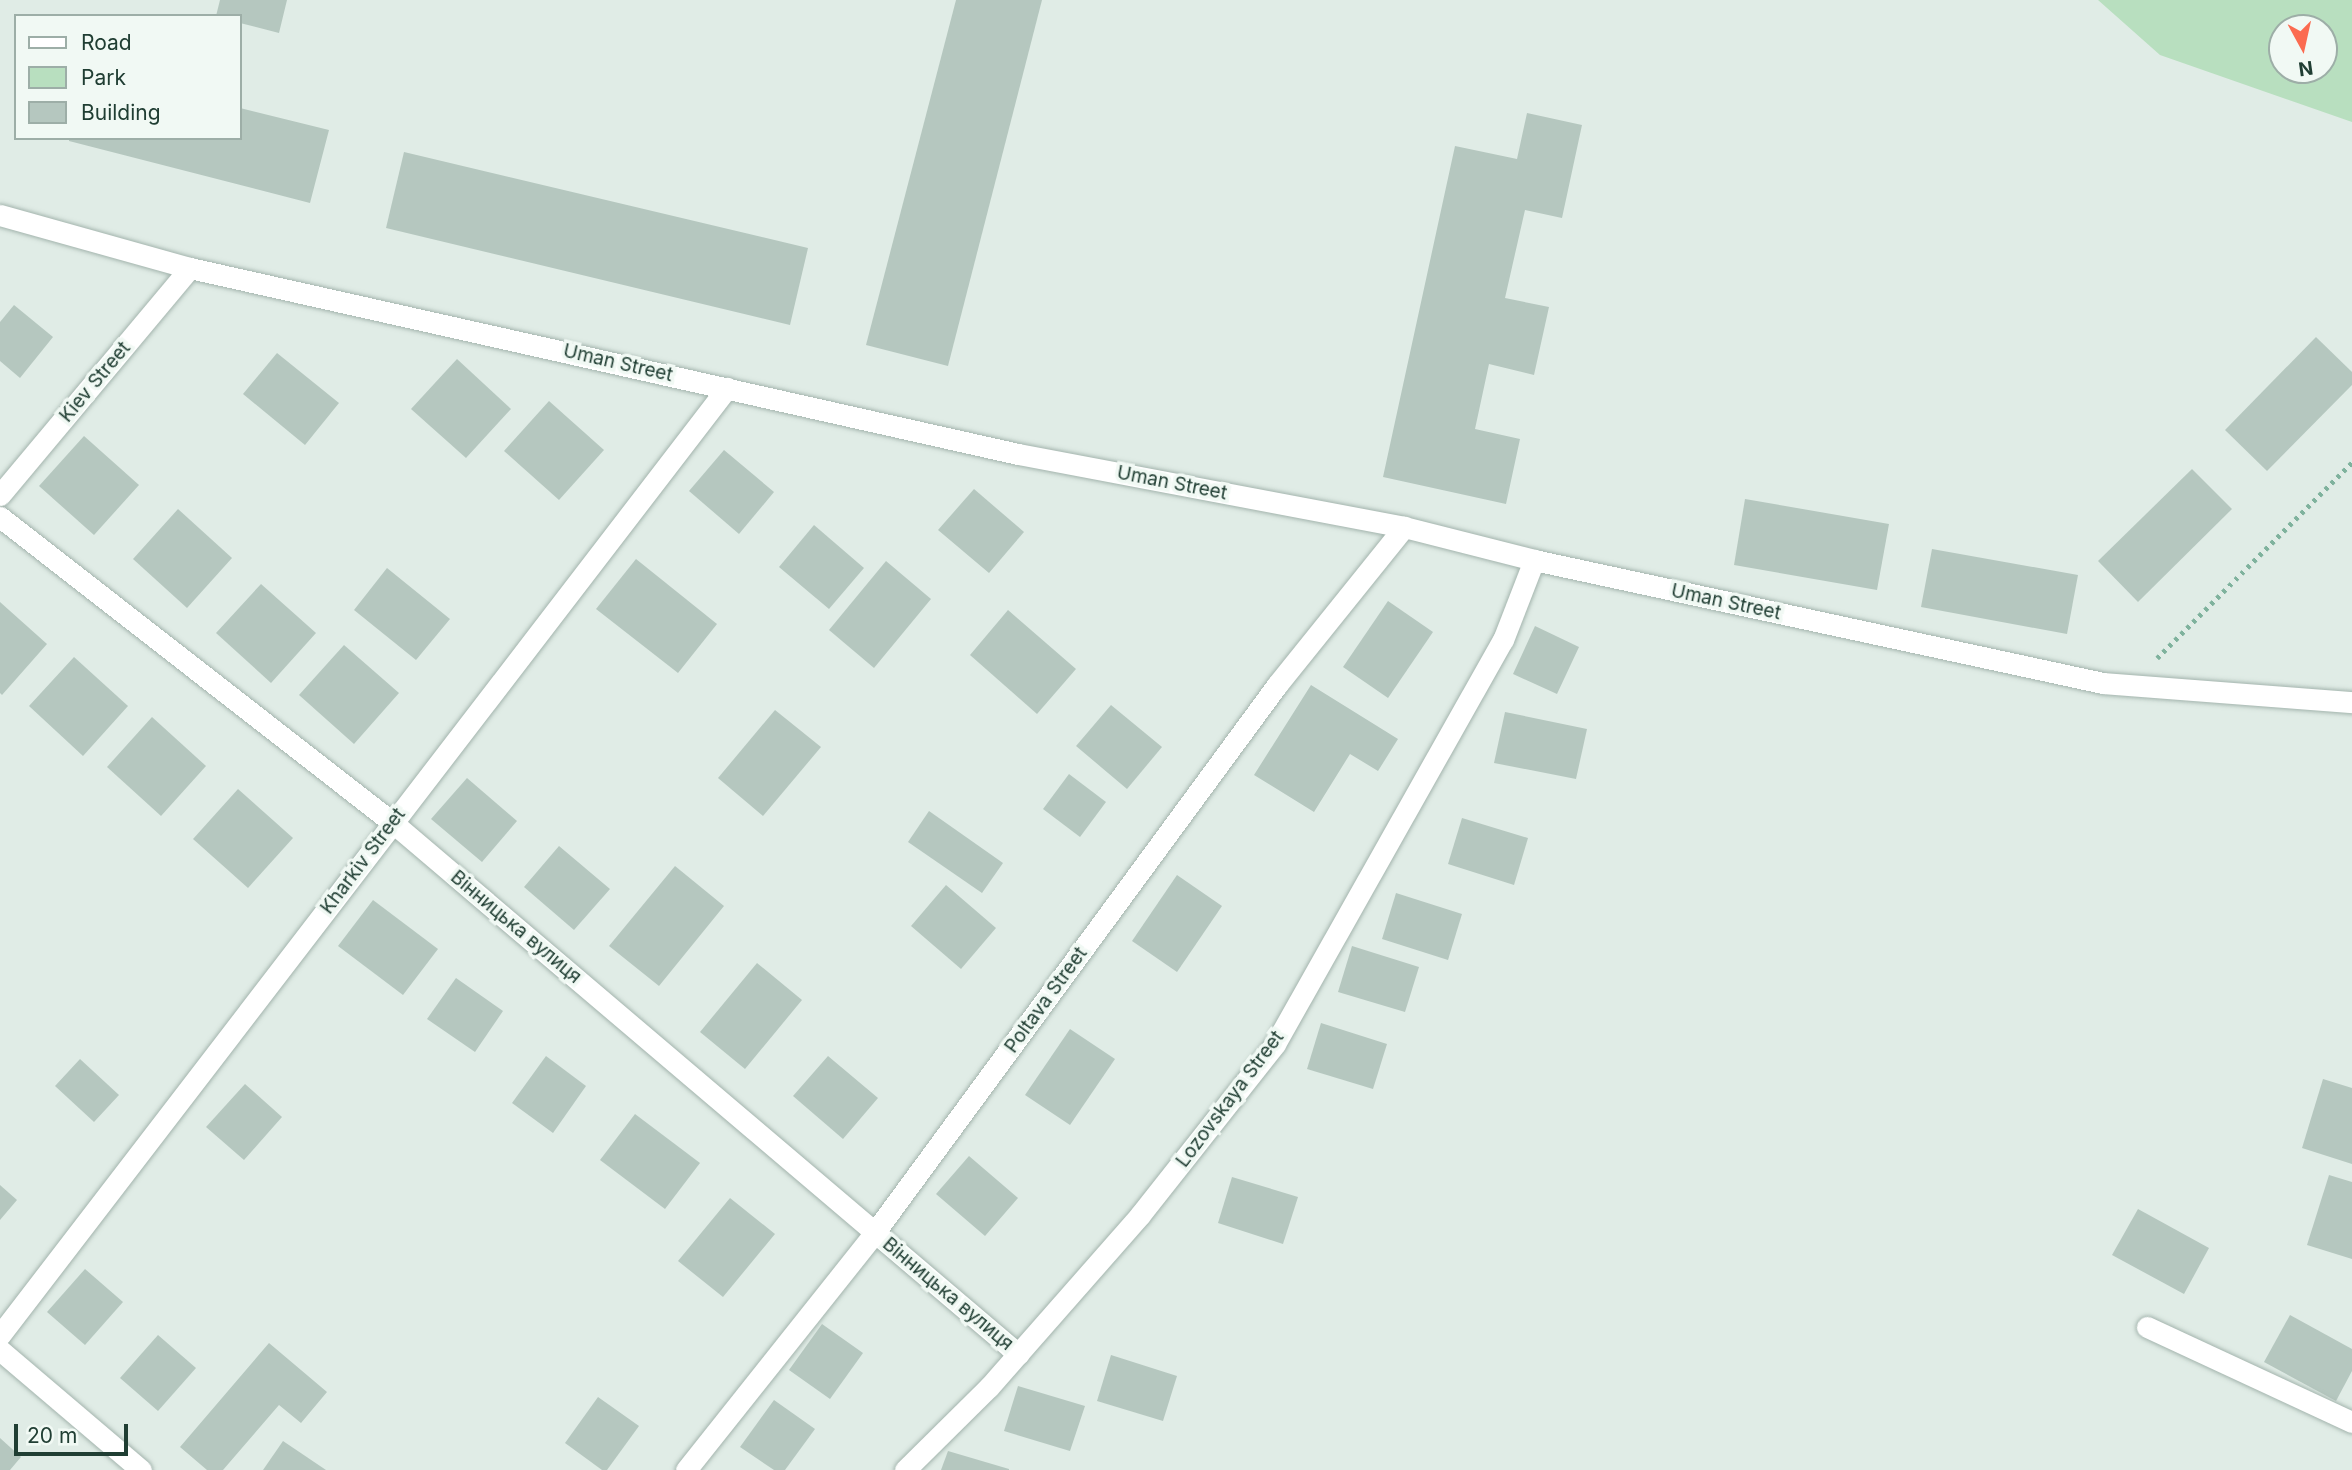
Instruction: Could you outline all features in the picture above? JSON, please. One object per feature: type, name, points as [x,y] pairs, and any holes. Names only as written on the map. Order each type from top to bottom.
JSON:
[{"type":"street","name":"Uman Street","points":[[0,215],[190,268],[1018,454],[1404,527],[1534,560],[2103,684],[2352,702]]},
{"type":"street","name":"Kiev Street","points":[[0,495],[190,268]]},
{"type":"street","name":"Kharkiv Street","points":[[0,1335],[727,388]]},
{"type":"street","name":"Вінницька вулиця","points":[[0,517],[392,822],[1018,1354]]},
{"type":"street","name":"Poltava Street","points":[[686,1470],[875,1232],[1278,685],[1404,527]]},
{"type":"street","name":"Lozovskaya Street","points":[[905,1470],[1018,1354],[1140,1215],[1275,1044],[1503,640],[1534,560]]},
{"type":"street","points":[[2147,1327],[2352,1422]]},
{"type":"street","points":[[0,1350],[141,1470]]},
{"type":"path","points":[[2129,685],[2352,462]]},
{"type":"green space","points":[[2098,0],[2352,0],[2352,122],[2160,55]]},
{"type":"building","points":[[220,0],[287,0],[279,33],[242,24],[242,14],[216,14]]},
{"type":"building","points":[[956,0],[1042,0],[948,366],[866,345]]},
{"type":"building","points":[[242,108],[329,130],[310,203],[69,141],[242,140]]},
{"type":"building","points":[[1527,113],[1582,125],[1562,218],[1525,210],[1505,298],[1549,307],[1534,375],[1489,364],[1475,429],[1520,439],[1506,504],[1383,477],[1455,146],[1517,159]]},
{"type":"building","points":[[404,152],[808,248],[790,325],[386,228]]},
{"type":"building","points":[[14,305],[53,337],[20,378],[0,361],[0,322]]},
{"type":"building","points":[[2316,337],[2352,372],[2352,385],[2267,471],[2225,430]]},
{"type":"building","points":[[277,353],[339,403],[305,445],[243,394]]},
{"type":"building","points":[[457,359],[511,409],[466,458],[411,409]]},
{"type":"building","points":[[549,401],[604,450],[559,500],[504,451]]},
{"type":"building","points":[[84,436],[139,485],[94,535],[39,486]]},
{"type":"building","points":[[724,450],[774,492],[739,534],[689,491]]},
{"type":"building","points":[[2192,469],[2232,509],[2138,602],[2098,561]]},
{"type":"building","points":[[974,489],[1024,532],[989,573],[938,530]]},
{"type":"building","points":[[1745,499],[1889,524],[1877,590],[1734,565]]},
{"type":"building","points":[[178,509],[232,558],[187,608],[133,559]]},
{"type":"building","points":[[814,525],[864,568],[829,609],[779,567]]},
{"type":"building","points":[[1932,549],[2078,575],[2067,634],[1921,607]]},
{"type":"building","points":[[636,559],[717,624],[678,673],[596,609]]},
{"type":"building","points":[[886,561],[931,599],[874,668],[829,630]]},
{"type":"building","points":[[387,568],[450,619],[416,660],[354,610]]},
{"type":"building","points":[[261,584],[316,633],[271,683],[216,633]]},
{"type":"building","points":[[1388,601],[1433,632],[1388,698],[1343,667]]},
{"type":"building","points":[[0,602],[47,644],[2,695],[0,693]]},
{"type":"building","points":[[1008,610],[1076,669],[1037,714],[970,655]]},
{"type":"building","points":[[1535,626],[1579,647],[1557,694],[1513,674]]},
{"type":"building","points":[[344,645],[399,693],[354,744],[299,695]]},
{"type":"building","points":[[74,657],[128,706],[83,756],[29,706]]},
{"type":"building","points":[[1311,685],[1398,739],[1378,771],[1350,754],[1314,812],[1254,775]]},
{"type":"building","points":[[1111,705],[1162,747],[1127,789],[1076,746]]},
{"type":"building","points":[[775,710],[821,747],[763,816],[718,778]]},
{"type":"building","points":[[1505,712],[1587,729],[1576,779],[1494,763]]},
{"type":"building","points":[[152,717],[206,766],[161,816],[107,767]]},
{"type":"building","points":[[1069,774],[1106,802],[1080,837],[1043,809]]},
{"type":"building","points":[[467,778],[517,821],[482,862],[431,819]]},
{"type":"building","points":[[238,789],[293,838],[248,888],[193,839]]},
{"type":"building","points":[[929,811],[1003,863],[982,893],[908,842]]},
{"type":"building","points":[[1462,818],[1528,838],[1514,885],[1448,864]]},
{"type":"building","points":[[559,846],[610,889],[574,930],[524,887]]},
{"type":"building","points":[[675,866],[724,906],[659,986],[609,946]]},
{"type":"building","points":[[1177,875],[1222,906],[1177,972],[1132,941]]},
{"type":"building","points":[[946,885],[996,928],[961,969],[911,926]]},
{"type":"building","points":[[1396,893],[1462,914],[1448,960],[1382,939]]},
{"type":"building","points":[[373,900],[438,949],[403,995],[338,946]]},
{"type":"building","points":[[1352,946],[1419,967],[1405,1012],[1338,992]]},
{"type":"building","points":[[757,963],[802,1000],[745,1069],[700,1032]]},
{"type":"building","points":[[456,978],[503,1011],[475,1052],[427,1019]]},
{"type":"building","points":[[1321,1023],[1387,1044],[1373,1089],[1307,1069]]},
{"type":"building","points":[[1070,1029],[1115,1059],[1070,1125],[1025,1095]]},
{"type":"building","points":[[546,1056],[586,1086],[553,1133],[512,1103]]},
{"type":"building","points":[[828,1056],[878,1098],[843,1139],[793,1096]]},
{"type":"building","points":[[80,1059],[119,1095],[94,1122],[55,1086]]},
{"type":"building","points":[[2323,1079],[2352,1088],[2352,1164],[2302,1148]]},
{"type":"building","points":[[245,1084],[282,1117],[244,1160],[206,1127]]},
{"type":"building","points":[[635,1114],[700,1163],[665,1209],[600,1160]]},
{"type":"building","points":[[969,1156],[1018,1198],[985,1236],[936,1194]]},
{"type":"building","points":[[2329,1175],[2352,1182],[2352,1259],[2307,1245]]},
{"type":"building","points":[[1232,1177],[1298,1197],[1283,1244],[1218,1223]]},
{"type":"building","points":[[0,1185],[17,1200],[0,1220]]},
{"type":"building","points":[[730,1198],[775,1234],[723,1297],[678,1261]]},
{"type":"building","points":[[2138,1209],[2209,1248],[2184,1294],[2112,1255]]},
{"type":"building","points":[[85,1269],[123,1302],[85,1345],[47,1312]]},
{"type":"building","points":[[2290,1315],[2352,1349],[2352,1371],[2336,1401],[2264,1362]]},
{"type":"building","points":[[822,1324],[863,1353],[830,1399],[789,1370]]},
{"type":"building","points":[[158,1335],[196,1368],[158,1411],[120,1378]]},
{"type":"building","points":[[269,1343],[327,1392],[301,1423],[279,1405],[223,1470],[207,1470],[180,1447]]},
{"type":"building","points":[[1111,1355],[1177,1376],[1163,1421],[1097,1401]]},
{"type":"building","points":[[1018,1386],[1085,1406],[1070,1451],[1004,1431]]},
{"type":"building","points":[[598,1397],[639,1426],[607,1470],[602,1470],[565,1443]]},
{"type":"building","points":[[774,1400],[815,1429],[785,1470],[774,1470],[740,1447]]},
{"type":"building","points":[[0,1438],[21,1457],[10,1470],[0,1470]]},
{"type":"building","points":[[283,1441],[326,1470],[263,1470]]},
{"type":"building","points":[[948,1451],[1009,1469],[1009,1470],[941,1470]]}]
